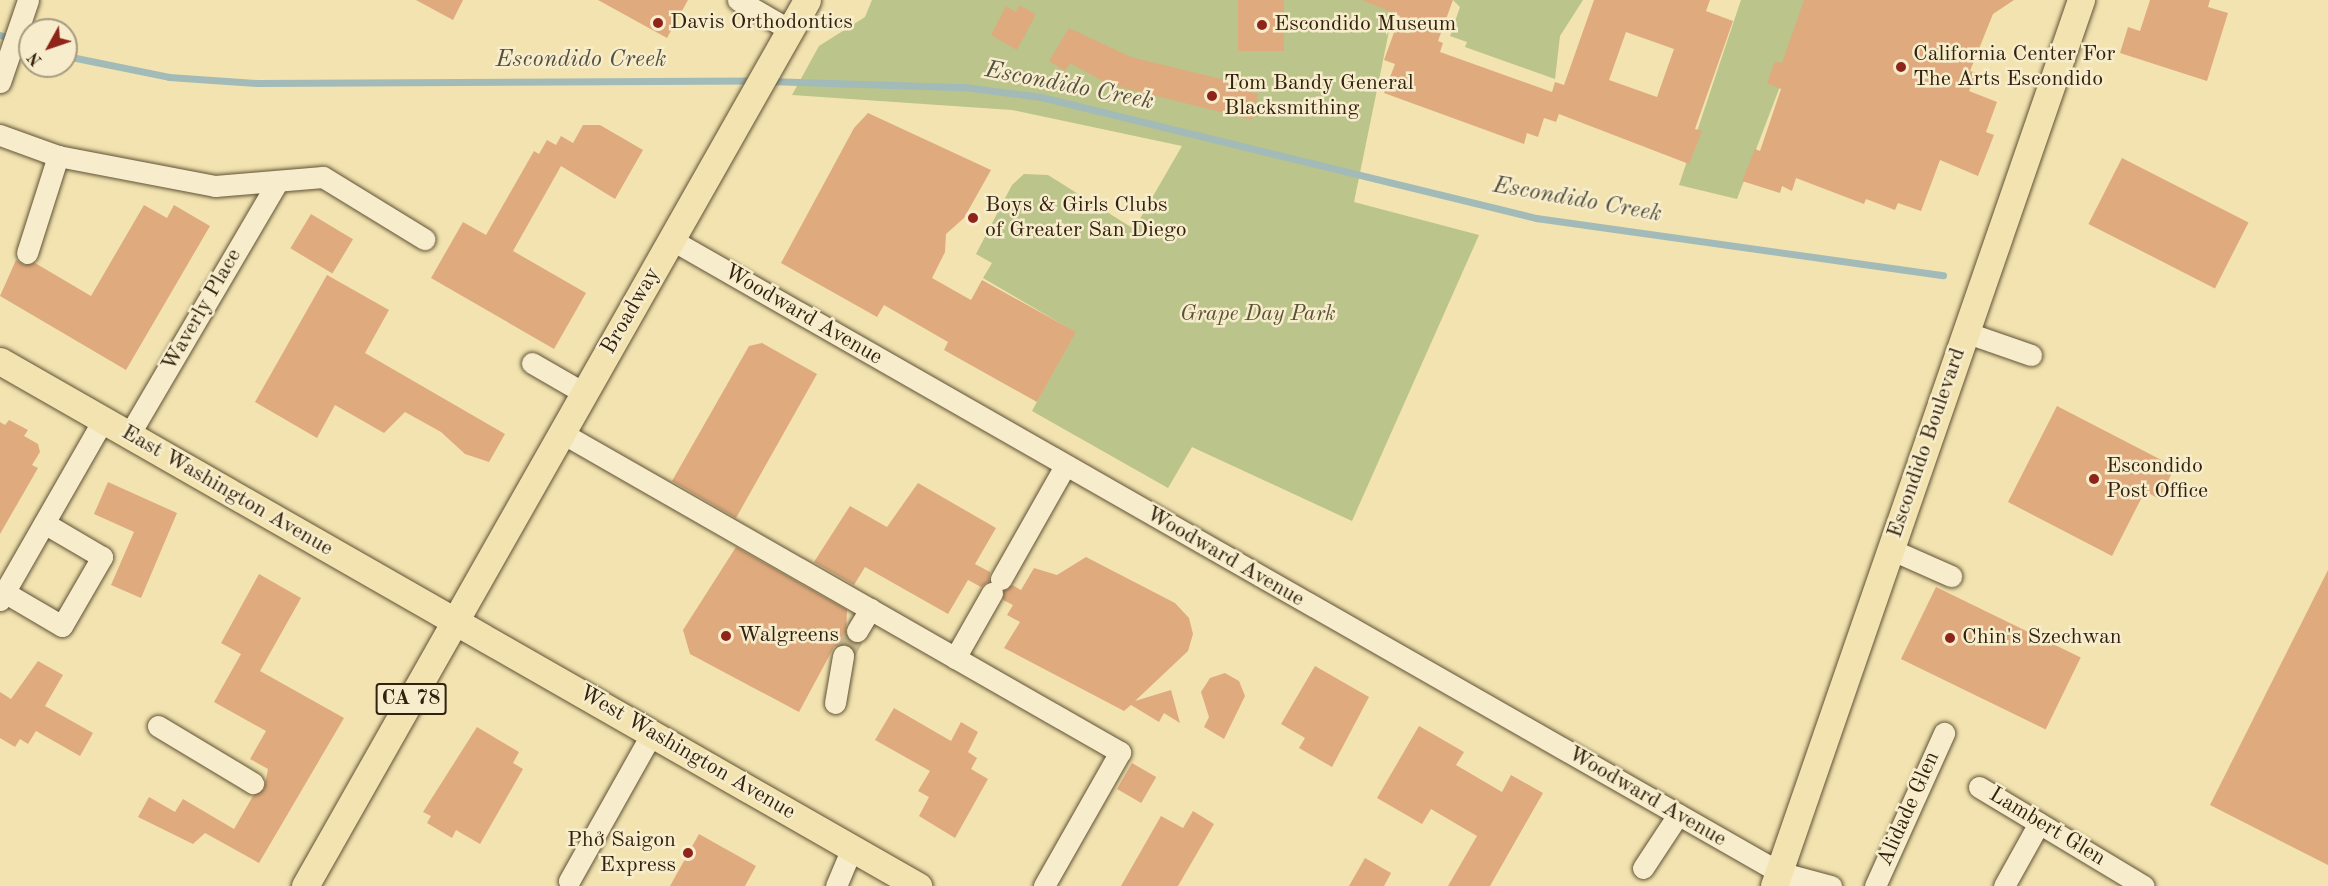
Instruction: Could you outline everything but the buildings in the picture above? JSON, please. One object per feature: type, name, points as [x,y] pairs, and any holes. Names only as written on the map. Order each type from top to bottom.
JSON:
[{"type":"main road","name":"Broadway","points":[[454,621],[807,0]]},
{"type":"main road","name":"Escondido Boulevard","points":[[1776,879],[2081,0]]},
{"type":"main road","name":"East Washington Avenue","points":[[0,361],[454,621]]},
{"type":"main road","name":"West Washington Avenue","points":[[454,621],[918,886]]},
{"type":"main road","name":"CA 78","points":[[305,886],[454,621]]},
{"type":"street","points":[[1,78],[28,0]]},
{"type":"street","points":[[738,0],[789,30]]},
{"type":"street","points":[[0,135],[58,156],[215,186],[276,184],[323,177],[424,239]]},
{"type":"street","points":[[27,253],[58,156]]},
{"type":"street","name":"Waverly Place","points":[[129,435],[276,184]]},
{"type":"street","name":"Woodward Avenue","points":[[672,240],[1678,815],[1776,879],[1831,886]]},
{"type":"street","points":[[1965,332],[2031,355]]},
{"type":"street","points":[[532,363],[584,393]]},
{"type":"street","points":[[44,523],[102,557],[62,626],[2,596],[103,420]]},
{"type":"street","points":[[562,433],[1119,752],[1044,886]]},
{"type":"street","points":[[955,658],[1065,466]]},
{"type":"street","points":[[1890,549],[1951,576]]},
{"type":"street","points":[[857,631],[870,609]]},
{"type":"street","points":[[835,703],[843,656]]},
{"type":"street","points":[[158,726],[253,783]]},
{"type":"street","points":[[570,884],[652,733]]},
{"type":"street","name":"Alidade Glen","points":[[1875,886],[1944,733]]},
{"type":"street","name":"Lambert Glen","points":[[1979,787],[2144,886]]},
{"type":"street","points":[[1643,868],[1678,815]]},
{"type":"street","points":[[2004,886],[2039,823]]},
{"type":"street","points":[[836,886],[852,848]]},
{"type":"green space","name":"Grape Day Park","points":[[872,0],[1401,0],[1389,31],[1354,202],[1479,235],[1352,521],[1192,447],[1168,488],[1032,411],[1075,332],[983,278],[992,263],[976,254],[1012,185],[1024,174],[1048,175],[1134,229],[1182,146],[1012,110],[792,95],[819,46],[865,17]]},
{"type":"green space","points":[[1453,0],[1583,0],[1560,36],[1555,79],[1465,47],[1467,42],[1450,36],[1460,7]]},
{"type":"green space","points":[[1741,0],[1813,0],[1737,199],[1679,185]]},
{"type":"waterway","name":"Escondido Creek","points":[[0,35],[18,41]]},
{"type":"waterway","name":"Escondido Creek","points":[[78,58],[169,77],[258,83],[754,80]]},
{"type":"waterway","name":"Escondido Creek","points":[[768,81],[964,87],[1041,97],[1536,218],[1943,275]]},
{"type":"tunnel","points":[[843,656],[857,631]]},
{"type":"place","name":"Davis Orthodontics","points":[[658,23]]},
{"type":"place","name":"Escondido Museum","points":[[1262,25]]},
{"type":"place","name":"California Center For The Arts Escondido","points":[[1901,67]]},
{"type":"place","name":"Tom Bandy General Blacksmithing","points":[[1212,96]]},
{"type":"place","name":"Boys & Girls Clubs of Greater San Diego","points":[[973,218]]},
{"type":"place","name":"Escondido Post Office","points":[[2094,479]]},
{"type":"place","name":"Walgreens","points":[[726,636]]},
{"type":"place","name":"Chin's Szechwan","points":[[1950,638]]},
{"type":"place","name":"Phở Saigon Express","points":[[688,853]]}]
